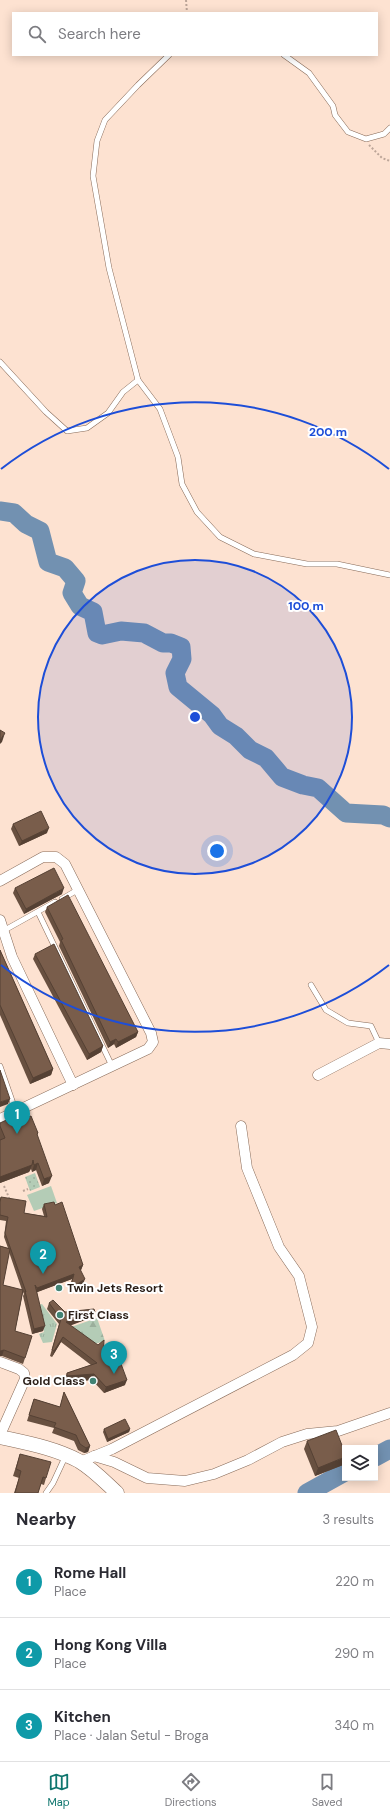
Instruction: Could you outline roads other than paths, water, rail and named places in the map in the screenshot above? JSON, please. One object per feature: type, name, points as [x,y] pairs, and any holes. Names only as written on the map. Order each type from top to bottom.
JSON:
[{"type":"main road","points":[[0,1436],[53,1449],[66,1455],[92,1470],[117,1493]]},
{"type":"street","points":[[0,881],[43,858],[56,856],[65,864],[79,889],[150,1033],[152,1042],[148,1049],[0,1119]]},
{"type":"street","points":[[0,920],[12,957],[73,1085]]},
{"type":"street","points":[[318,1075],[379,1043],[390,1044]]},
{"type":"street","points":[[80,1462],[293,1355],[308,1344],[312,1327],[299,1276],[279,1247],[263,1211],[247,1168],[241,1126]]},
{"type":"street","points":[[0,1362],[19,1369],[24,1373],[25,1378],[0,1436]]},
{"type":"street","points":[[94,1456],[114,1462],[147,1478],[185,1481],[214,1474],[248,1460],[282,1442],[307,1434],[338,1431],[390,1414]]},
{"type":"lane","points":[[168,56],[105,120],[97,141],[93,176],[109,268],[138,380],[160,409],[178,457],[182,484],[197,512],[220,537],[254,554],[307,564],[337,564],[390,575]]},
{"type":"lane","points":[[285,56],[309,73],[333,106],[335,115],[348,132],[366,139],[384,134],[390,128]]},
{"type":"lane","points":[[0,362],[46,412],[67,432],[87,428],[108,413],[123,392],[138,380]]},
{"type":"lane","points":[[3,931],[79,889]]},
{"type":"lane","points":[[38,912],[112,1066]]},
{"type":"lane","points":[[311,985],[326,1010],[348,1023],[372,1026],[379,1043]]},
{"type":"lane","points":[[0,1066],[16,1112]]},
{"type":"lane","points":[[46,1493],[53,1483],[66,1455]]},
{"type":"waterway","points":[[0,511],[14,513],[26,524],[40,531],[48,562],[65,568],[76,581],[72,593],[80,606],[93,612],[97,633],[102,635],[121,631],[144,633],[163,643],[171,643],[181,647],[182,659],[175,673],[178,687],[212,715],[220,726],[236,736],[250,750],[266,758],[282,777],[303,785],[318,788],[346,813],[383,815],[390,818]]},
{"type":"waterway","points":[[378,1455],[390,1449]]},
{"type":"waterway","points":[[307,1493],[342,1474]]},
{"type":"place","name":"Rome Hall","points":[[17,1134]]},
{"type":"place","name":"Hong Kong Villa","points":[[43,1274]]},
{"type":"place","name":"Twin Jets Resort","points":[[59,1288]]},
{"type":"place","name":"First Class","points":[[60,1315]]},
{"type":"place","name":"Kitchen","points":[[114,1374]]},
{"type":"place","name":"Gold Class","points":[[93,1381]]}]
